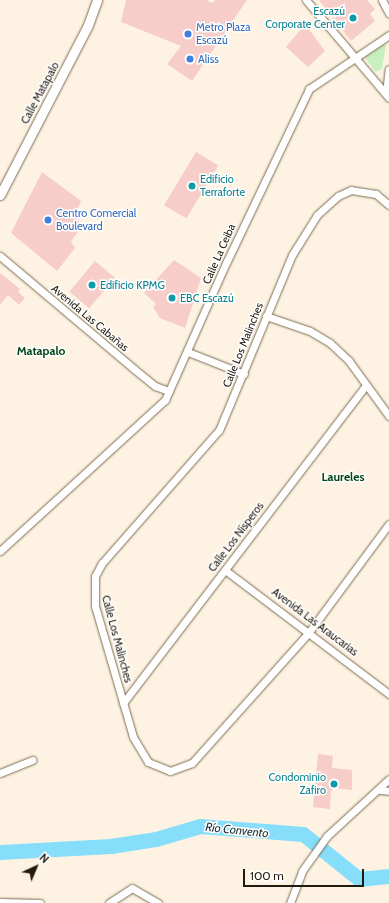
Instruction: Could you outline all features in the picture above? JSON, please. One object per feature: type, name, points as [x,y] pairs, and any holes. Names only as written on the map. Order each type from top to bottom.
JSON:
[{"type":"street","name":"Calle Matapalo","points":[[0,195],[88,25],[97,0]]},
{"type":"street","points":[[306,0],[387,95]]},
{"type":"street","points":[[382,0],[389,13]]},
{"type":"street","name":"Calle La Ceiba","points":[[0,551],[155,411],[169,391],[188,352],[230,254],[309,89],[354,56],[389,35]]},
{"type":"street","points":[[387,95],[389,69]]},
{"type":"street","name":"Calle Los Malinches","points":[[389,205],[376,194],[360,189],[338,196],[317,215],[292,255],[266,316],[244,374],[219,430],[102,563],[95,576],[93,599],[123,703],[139,752],[160,770],[182,769],[192,763],[309,632],[389,524]]},
{"type":"street","name":"Avenida Las Cabañas","points":[[0,256],[155,386],[169,391]]},
{"type":"street","points":[[266,316],[310,331],[330,343],[366,385],[389,416]]},
{"type":"street","points":[[188,352],[244,374]]},
{"type":"street","name":"Calle Los Nísperos","points":[[123,703],[366,385]]},
{"type":"street","name":"Avenida Las Araucarias","points":[[225,570],[309,632],[389,694]]},
{"type":"street","points":[[0,773],[33,760]]},
{"type":"street","points":[[290,903],[311,857],[323,841],[380,790],[389,779]]},
{"type":"street","points":[[380,790],[389,791]]},
{"type":"street","points":[[109,903],[132,888],[158,903]]},
{"type":"street","points":[[0,902],[40,903]]},
{"type":"green space","points":[[382,43],[386,45],[382,69],[376,72],[363,55]]},
{"type":"building","name":"Metro Plaza Escazú","points":[[126,0],[207,0],[212,3],[215,0],[247,0],[192,81],[167,64],[181,46],[121,22]]},
{"type":"building","name":"Escazú Corporate Center","points":[[319,0],[367,0],[375,9],[370,14],[375,21],[351,41]]},
{"type":"building","points":[[305,24],[325,51],[308,67],[286,47]]},
{"type":"building","name":"Edificio Terraforte","points":[[196,152],[218,165],[186,219],[164,205]]},
{"type":"building","name":"Centro Comercial Boulevard","points":[[42,172],[81,201],[77,210],[80,229],[71,241],[75,248],[57,271],[11,233]]},
{"type":"building","name":"EBC Escazú","points":[[174,260],[201,278],[185,328],[160,318],[153,307],[156,304],[144,293]]},
{"type":"building","name":"Edificio KPMG","points":[[95,261],[115,278],[89,308],[69,292]]},
{"type":"building","points":[[0,273],[20,289],[18,292],[25,298],[19,305],[8,295],[0,305]]},
{"type":"building","name":"Condominio Zafiro","points":[[318,754],[333,756],[332,768],[352,770],[352,790],[335,788],[331,791],[330,809],[313,807]]},
{"type":"waterway","name":"Río Convento","points":[[0,852],[111,846],[156,839],[200,826],[303,834],[359,879],[389,876]]},
{"type":"place","name":"Escazú Corporate Center","points":[[353,18]]},
{"type":"place","name":"Metro Plaza Escazú","points":[[188,34]]},
{"type":"place","name":"Aliss","points":[[190,59]]},
{"type":"place","name":"Edificio Terraforte","points":[[192,186]]},
{"type":"place","name":"Centro Comercial Boulevard","points":[[48,220]]},
{"type":"place","name":"Edificio KPMG","points":[[92,285]]},
{"type":"place","name":"EBC Escazú","points":[[172,298]]},
{"type":"place","name":"Condominio Zafiro","points":[[334,784]]},
{"type":"district","name":"Matapalo","points":[[41,351]]},
{"type":"district","name":"Laureles","points":[[343,477]]}]
